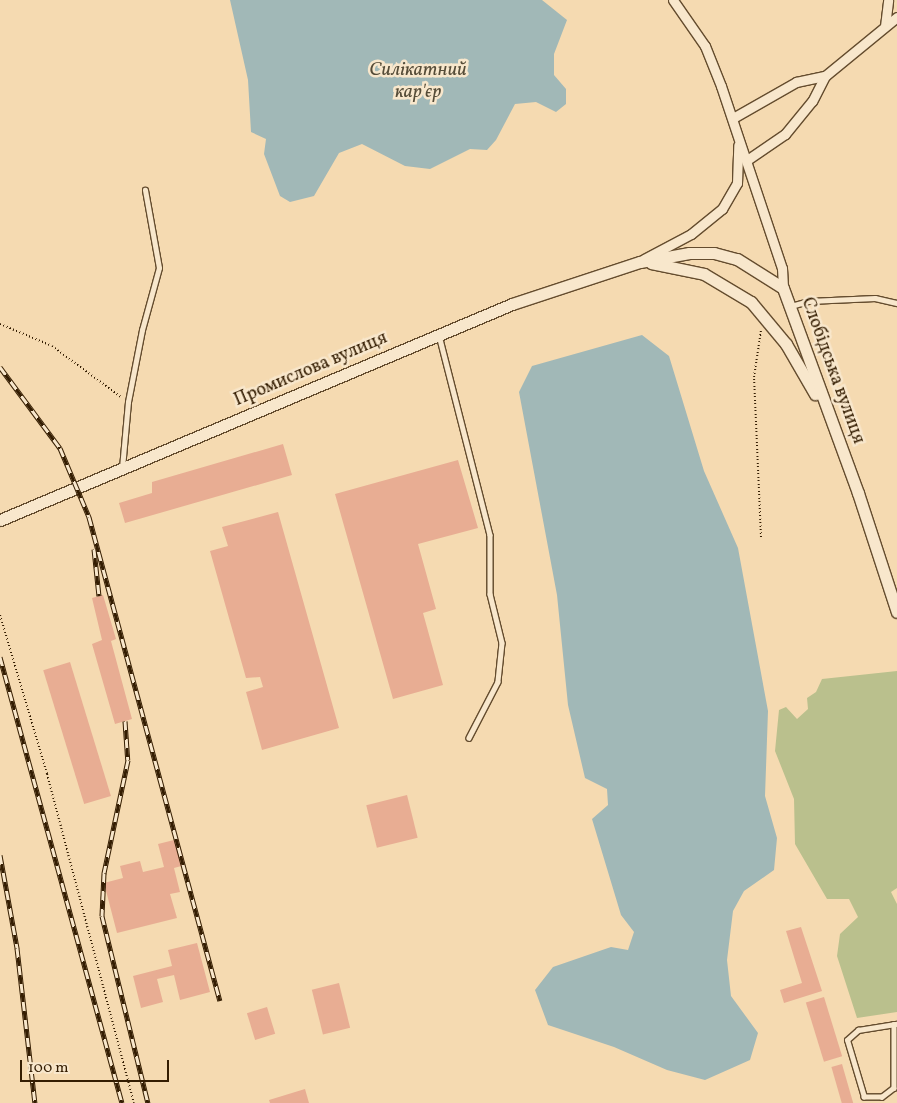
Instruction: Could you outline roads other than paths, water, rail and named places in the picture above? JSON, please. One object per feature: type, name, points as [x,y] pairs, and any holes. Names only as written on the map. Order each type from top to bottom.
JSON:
[{"type":"street","points":[[673,0],[705,46],[733,118],[782,268],[783,288]]},
{"type":"street","points":[[885,26],[888,0]]},
{"type":"street","points":[[747,160],[784,134],[812,101],[825,76],[897,17]]},
{"type":"street","points":[[733,118],[796,82],[825,76]]},
{"type":"street","points":[[640,262],[691,234],[722,209],[737,183],[738,136]]},
{"type":"street","name":"Слобідська вулиця","points":[[640,262],[690,253],[714,253],[738,259],[783,288],[897,612]]},
{"type":"street","points":[[640,262],[704,274],[730,287],[766,319],[786,344],[836,436]]},
{"type":"street","name":"Промислова вулиця","points":[[0,520],[512,304],[640,262]]},
{"type":"lane","points":[[122,469],[128,402],[142,330],[159,268],[145,190]]},
{"type":"lane","points":[[790,306],[810,301],[875,298],[897,304]]},
{"type":"lane","points":[[439,335],[490,535],[490,594],[502,643],[498,682],[469,738]]},
{"type":"lane","points":[[896,1024],[894,1088],[882,1097],[864,1097],[847,1040],[858,1030],[896,1024]]},
{"type":"water","name":"Силікатний кар'єр","points":[[230,0],[542,0],[567,20],[554,54],[554,75],[566,89],[566,104],[556,112],[536,102],[515,104],[496,140],[487,150],[470,149],[430,169],[405,166],[362,144],[339,153],[314,196],[290,202],[280,196],[264,154],[266,139],[251,132],[248,80]]},
{"type":"water","points":[[642,335],[669,356],[704,471],[738,548],[768,711],[765,796],[777,838],[774,870],[744,891],[733,911],[727,960],[731,996],[758,1033],[750,1060],[705,1080],[667,1070],[614,1047],[548,1025],[535,990],[553,967],[611,947],[628,950],[634,932],[621,915],[592,819],[608,805],[607,789],[585,778],[568,705],[557,595],[519,392],[532,366]]},
{"type":"railway","points":[[0,367],[60,448],[89,517],[220,1001]]},
{"type":"railway","points":[[94,549],[99,596]]},
{"type":"railway","points":[[0,657],[122,1103]]},
{"type":"railway","points":[[125,721],[128,760],[104,873],[102,916],[148,1103]]},
{"type":"railway","points":[[0,855],[17,948],[35,1103]]}]
